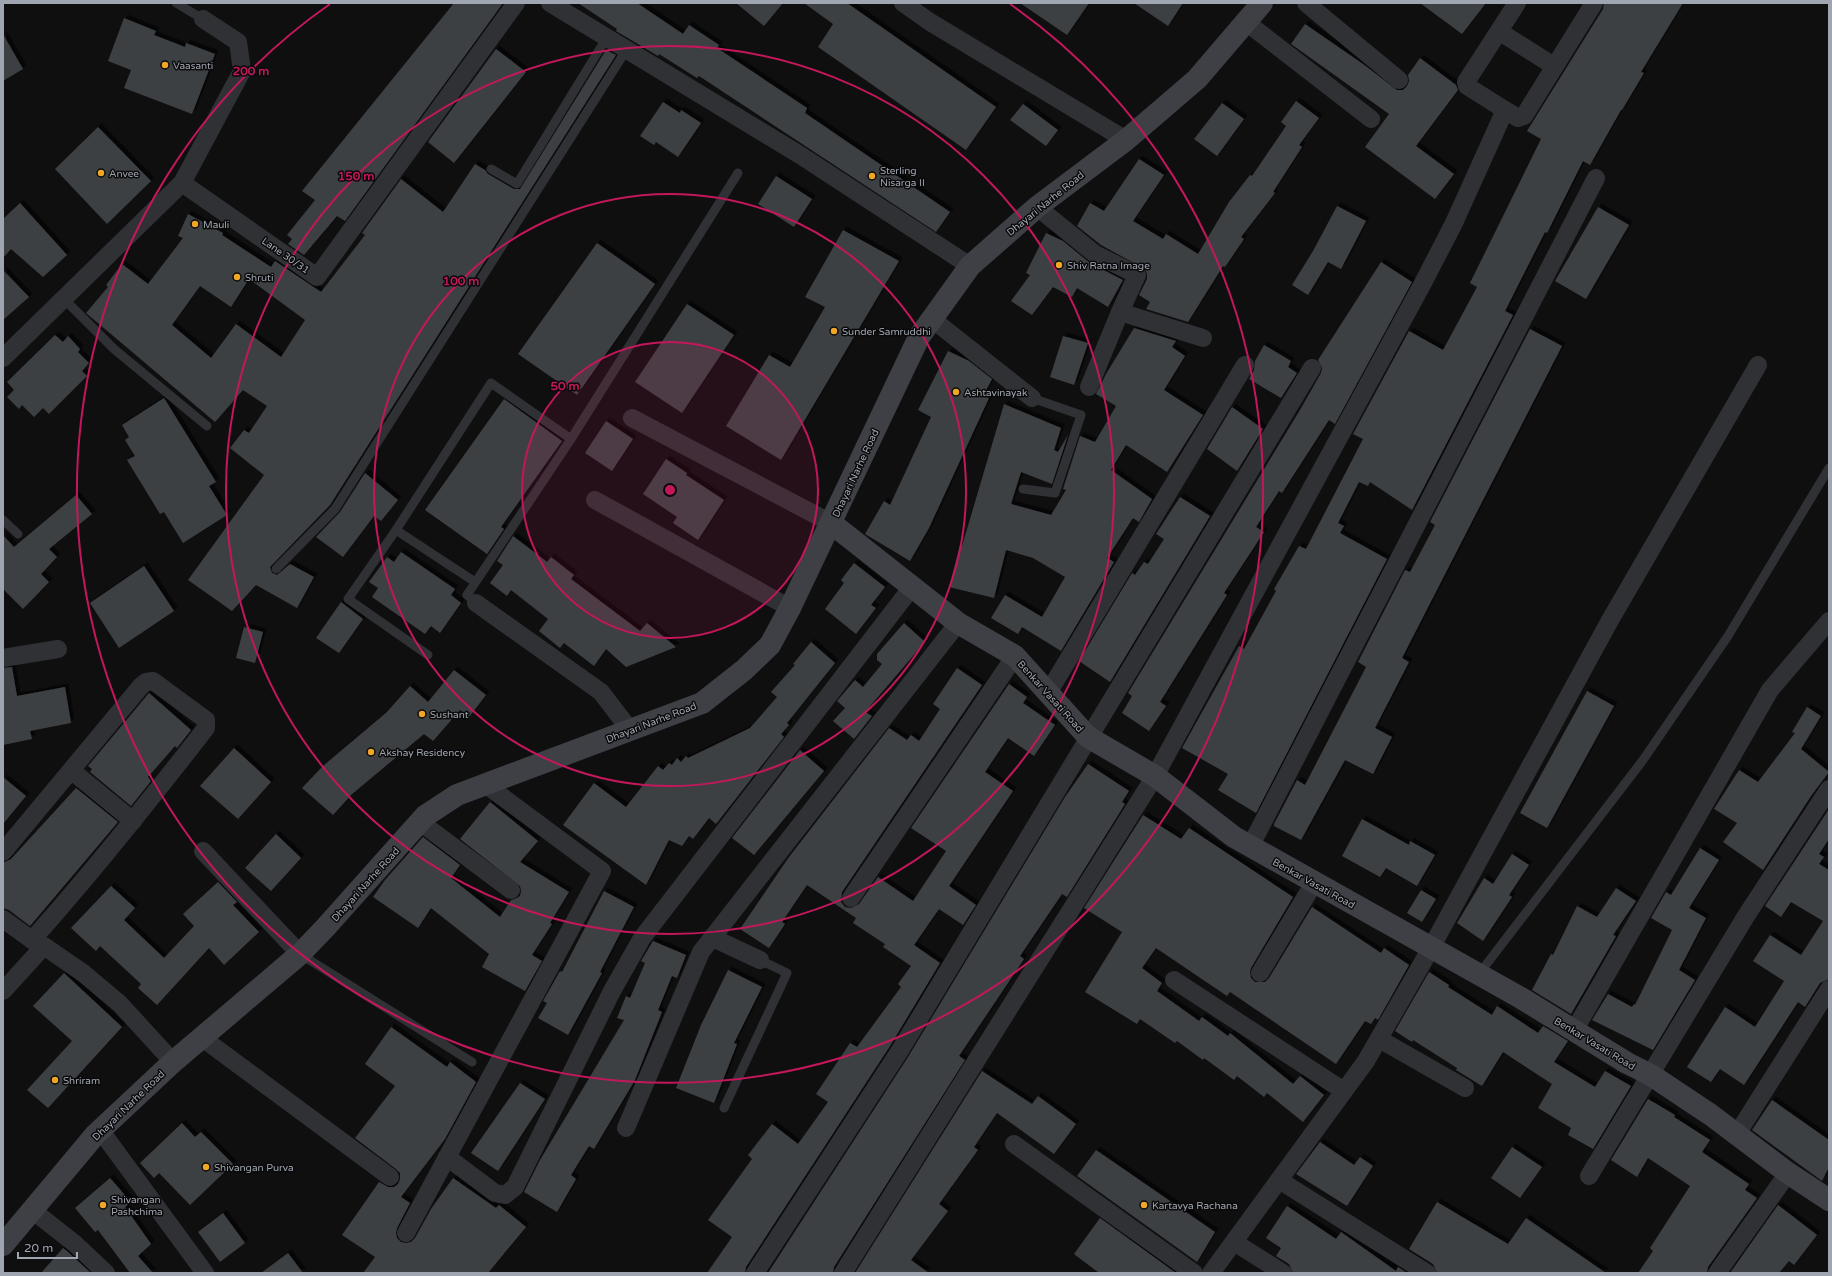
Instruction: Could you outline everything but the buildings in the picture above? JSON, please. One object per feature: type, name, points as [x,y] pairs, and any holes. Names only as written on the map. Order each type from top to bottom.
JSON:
[{"type":"street","name":"Lane 30/31","points":[[182,183],[317,277],[516,3]]},
{"type":"street","points":[[550,3],[628,49],[800,155],[970,266]]},
{"type":"street","points":[[903,3],[930,22],[1126,140]]},
{"type":"street","points":[[1306,3],[1399,80]]},
{"type":"street","points":[[1516,3],[1500,32],[1466,84],[1518,118],[1524,116],[1594,3]]},
{"type":"street","points":[[1253,11],[1371,119]]},
{"type":"street","name":"Dhayari Narhe Road","points":[[3,1245],[95,1135],[201,1037],[300,954],[425,816],[457,795],[702,702],[744,670],[770,645],[790,608],[919,337],[970,266],[1037,207],[1126,140],[1197,79],[1253,11]]},
{"type":"street","points":[[3,358],[182,183],[242,70],[238,42],[203,20]]},
{"type":"street","points":[[1500,32],[1554,66]]},
{"type":"street","points":[[843,1273],[1155,776],[1423,283],[1454,223],[1505,110]]},
{"type":"street","points":[[1250,847],[1596,178]]},
{"type":"street","points":[[1037,207],[1095,254],[1137,275],[1089,387]]},
{"type":"street","points":[[1120,312],[1203,338]]},
{"type":"street","points":[[932,319],[1032,398]]},
{"type":"street","points":[[1048,693],[1245,365]]},
{"type":"street","points":[[1211,1273],[1344,1091],[1379,1039],[1431,948],[1609,622],[1758,365]]},
{"type":"street","points":[[755,1273],[899,1052],[1312,368]]},
{"type":"street","points":[[632,418],[831,523]]},
{"type":"street","points":[[595,500],[790,608]]},
{"type":"street","name":"Benkar Vasati Road","points":[[831,523],[958,623],[1015,656],[1088,737],[1155,776],[1234,837],[1521,998],[1627,1063],[1651,1075],[1737,1134],[1788,1173],[1826,1193]]},
{"type":"street","points":[[447,1158],[496,1193],[505,1195],[515,1186],[612,991],[642,938],[912,586]]},
{"type":"street","points":[[476,603],[601,692],[630,730]]},
{"type":"street","points":[[1574,1031],[1770,690],[1829,621]]},
{"type":"street","points":[[626,1128],[701,952],[958,623]]},
{"type":"street","points":[[3,658],[58,649]]},
{"type":"street","points":[[851,898],[1015,656]]},
{"type":"street","points":[[3,852],[72,771],[141,686],[146,682],[153,681],[206,720],[206,728],[78,889],[3,991]]},
{"type":"street","points":[[72,771],[133,821]]},
{"type":"street","points":[[406,1233],[602,871],[485,784]]},
{"type":"street","points":[[1589,1176],[1746,916],[1829,789]]},
{"type":"street","points":[[420,822],[511,890]]},
{"type":"street","points":[[203,851],[300,954]]},
{"type":"street","points":[[1260,973],[1314,883]]},
{"type":"street","points":[[3,920],[83,973],[120,1004],[173,1062]]},
{"type":"street","points":[[713,938],[760,960]]},
{"type":"street","points":[[1174,980],[1344,1091]]},
{"type":"street","points":[[1737,1134],[1829,989]]},
{"type":"street","points":[[201,1037],[390,1177]]},
{"type":"street","points":[[1379,1039],[1464,1088]]},
{"type":"street","points":[[101,1131],[205,1273]]},
{"type":"street","points":[[1014,1144],[1194,1273]]},
{"type":"street","points":[[1717,1273],[1788,1173]]},
{"type":"street","points":[[1279,1180],[1427,1273]]},
{"type":"street","points":[[32,1210],[74,1243],[106,1273]]},
{"type":"street","points":[[1234,1242],[1283,1273]]},
{"type":"lane","points":[[176,3],[203,20]]},
{"type":"lane","points":[[491,169],[516,184],[607,37]]},
{"type":"lane","points":[[276,569],[335,509],[628,49]]},
{"type":"lane","points":[[476,603],[467,595],[571,439],[738,173]]},
{"type":"lane","points":[[64,299],[114,349],[207,426]]},
{"type":"lane","points":[[428,654],[348,599],[396,530],[490,383],[571,439]]},
{"type":"lane","points":[[1023,489],[1055,493],[1081,415],[1032,398]]},
{"type":"lane","points":[[1478,975],[1643,760],[1728,636],[1829,468]]},
{"type":"lane","points":[[3,520],[18,534]]},
{"type":"lane","points":[[396,530],[475,582]]},
{"type":"lane","points":[[300,954],[472,1062]]},
{"type":"lane","points":[[724,1108],[787,974],[760,960]]},
{"type":"place","name":"Vaasanti","points":[[165,65]]},
{"type":"place","name":"Anvee","points":[[101,173]]},
{"type":"place","name":"Sterling Nisarga II","points":[[872,176]]},
{"type":"place","name":"Mauli","points":[[195,224]]},
{"type":"place","name":"Shiv Ratna Image","points":[[1059,265]]},
{"type":"place","name":"Shruti","points":[[237,277]]},
{"type":"place","name":"Sunder Samruddhi","points":[[834,331]]},
{"type":"place","name":"Ashtavinayak","points":[[956,392]]},
{"type":"place","name":"Sushant","points":[[422,714]]},
{"type":"place","name":"Akshay Residency","points":[[371,752]]},
{"type":"place","name":"Shriram","points":[[55,1080]]},
{"type":"place","name":"Shivangan Purva","points":[[206,1167]]},
{"type":"place","name":"Shivangan Pashchima","points":[[103,1205]]},
{"type":"place","name":"Kartavya Rachana","points":[[1144,1205]]}]
